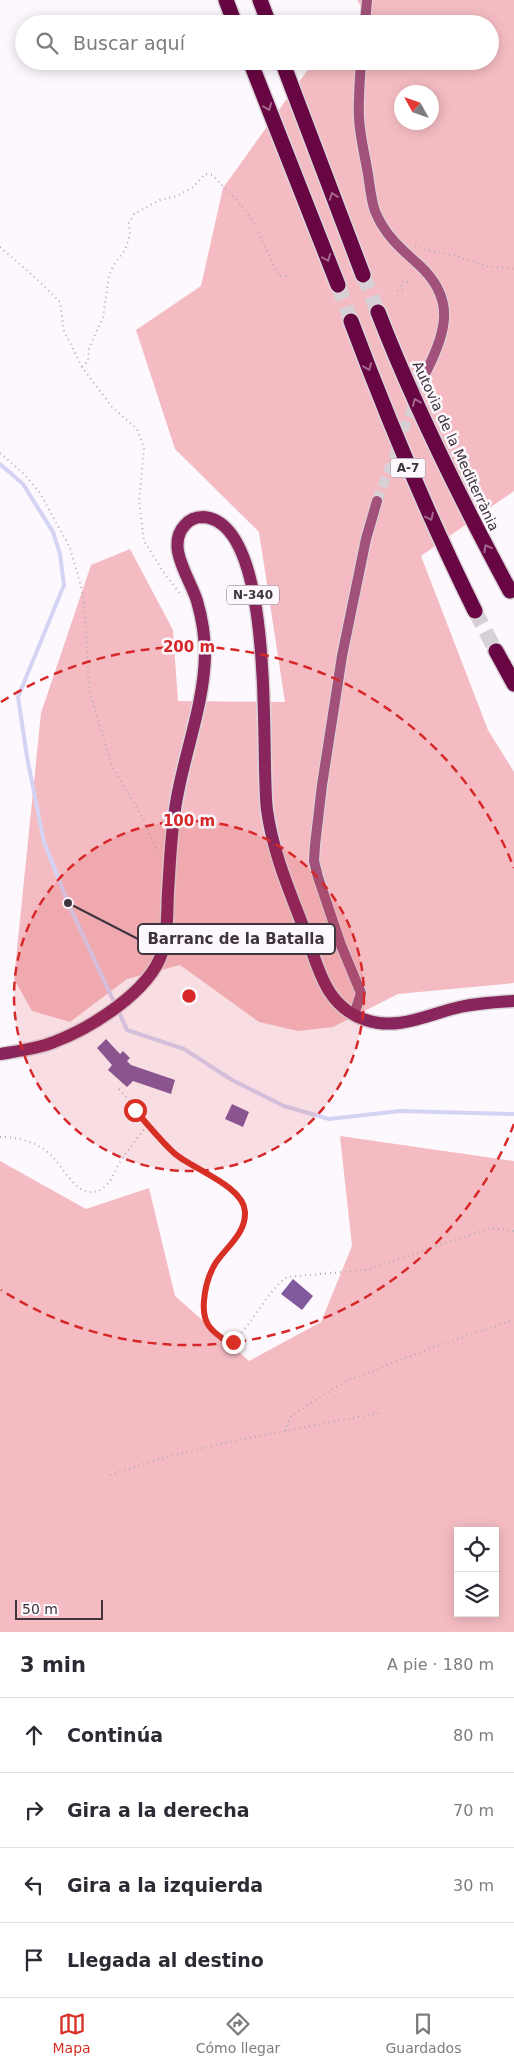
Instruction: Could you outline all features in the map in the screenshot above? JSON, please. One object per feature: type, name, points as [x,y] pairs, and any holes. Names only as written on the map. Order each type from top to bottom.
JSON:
[{"type":"highway","points":[[226,0],[232,15]]},
{"type":"highway","points":[[260,0],[266,15]]},
{"type":"highway","points":[[254,70],[338,285]]},
{"type":"highway","points":[[285,70],[363,275]]},
{"type":"highway","name":"Autovia de la Mediterrània","points":[[378,312],[442,461],[510,591]]},
{"type":"highway","name":"A-7","points":[[351,321],[400,448],[443,545],[475,610]]},
{"type":"highway","points":[[496,651],[514,684]]},
{"type":"main road","name":"N-340","points":[[0,1054],[50,1044],[79,1030],[109,1012],[134,994],[151,975],[162,952],[167,916],[175,807],[195,720],[205,653],[197,602],[180,558],[177,540],[186,524],[191,520],[202,517],[216,521],[232,534],[247,570],[262,645],[265,792],[271,836],[323,982],[332,997],[354,1015],[375,1022],[395,1024],[410,1022],[471,1004],[514,1001]]},
{"type":"street","points":[[366,15],[367,0]]},
{"type":"street","points":[[361,70],[359,120],[375,211],[382,226],[393,241],[430,275],[439,288],[443,301],[445,317],[439,347],[426,372]]},
{"type":"street","points":[[354,1015],[361,993],[338,936],[314,861],[322,785],[342,656],[366,539],[377,501]]},
{"type":"path","points":[[82,367],[88,361],[89,348],[103,318],[109,276],[125,250],[130,235],[129,223],[134,214],[160,200],[177,196],[193,187],[206,174],[212,174],[237,200],[252,220],[279,276],[291,276]]},
{"type":"path","points":[[412,244],[426,250],[453,255],[486,266],[514,269]]},
{"type":"path","points":[[0,247],[60,302],[64,331],[82,367],[112,407],[136,429],[144,448],[139,502],[144,542],[185,601]]},
{"type":"path","points":[[397,291],[402,290],[401,283],[404,281],[410,282],[414,279],[416,262]]},
{"type":"path","points":[[0,453],[24,474],[40,493],[70,548],[81,586],[85,609],[89,690],[112,766],[141,816],[169,877]]},
{"type":"path","points":[[119,1089],[174,1153],[229,1188],[242,1201],[245,1207],[244,1221],[238,1235],[215,1264],[204,1292],[203,1316],[214,1333],[229,1343],[240,1337],[261,1303],[280,1281],[287,1277],[365,1270],[491,1228],[514,1231]]},
{"type":"path","points":[[0,1136],[25,1139],[33,1143],[51,1155],[75,1184],[86,1190],[96,1191],[105,1187],[115,1174],[123,1157],[148,1124]]},
{"type":"path","points":[[285,1432],[292,1416],[344,1382],[431,1348],[514,1320]]},
{"type":"path","points":[[110,1475],[147,1463],[236,1441],[379,1413]]},
{"type":"shaded area","points":[[357,0],[514,0],[514,491],[421,556],[488,730],[514,772],[514,983],[398,994],[333,1027],[298,1031],[259,1022],[180,965],[127,979],[70,1022],[32,1011],[14,979],[41,713],[91,565],[130,549],[173,630],[178,701],[285,702],[259,532],[175,449],[136,330],[201,286],[223,188],[308,70],[499,70],[499,15],[366,15]]},
{"type":"shaded area","points":[[340,1136],[514,1161],[514,1632],[0,1632],[0,1161],[86,1209],[149,1188],[175,1296],[249,1361],[321,1322],[352,1246]]},
{"type":"building","points":[[106,1039],[120,1054],[123,1051],[130,1058],[127,1061],[131,1065],[175,1080],[171,1094],[133,1081],[127,1087],[108,1070],[112,1065],[97,1048]]},
{"type":"building","points":[[232,1104],[249,1112],[243,1127],[225,1119]]},
{"type":"building","points":[[293,1279],[313,1296],[302,1310],[281,1294]]},
{"type":"waterway","points":[[0,464],[23,484],[53,532],[60,554],[64,585],[18,697],[27,757],[44,842],[68,903],[127,1030],[184,1049],[232,1080],[284,1106],[329,1119],[400,1111],[514,1114]]},
{"type":"tunnel","points":[[363,275],[378,312]]},
{"type":"tunnel","points":[[338,285],[351,321]]},
{"type":"tunnel","points":[[377,501],[426,372]]},
{"type":"tunnel","points":[[475,611],[496,651]]},
{"type":"place","name":"Barranc de la Batalla","points":[[68,903]]},
{"type":"route","points":[[135,1110],[170,1150],[229,1188],[238,1195],[245,1207],[246,1214],[238,1235],[215,1264],[204,1292],[203,1316],[208,1326],[214,1333],[229,1343],[233,1342]]}]
